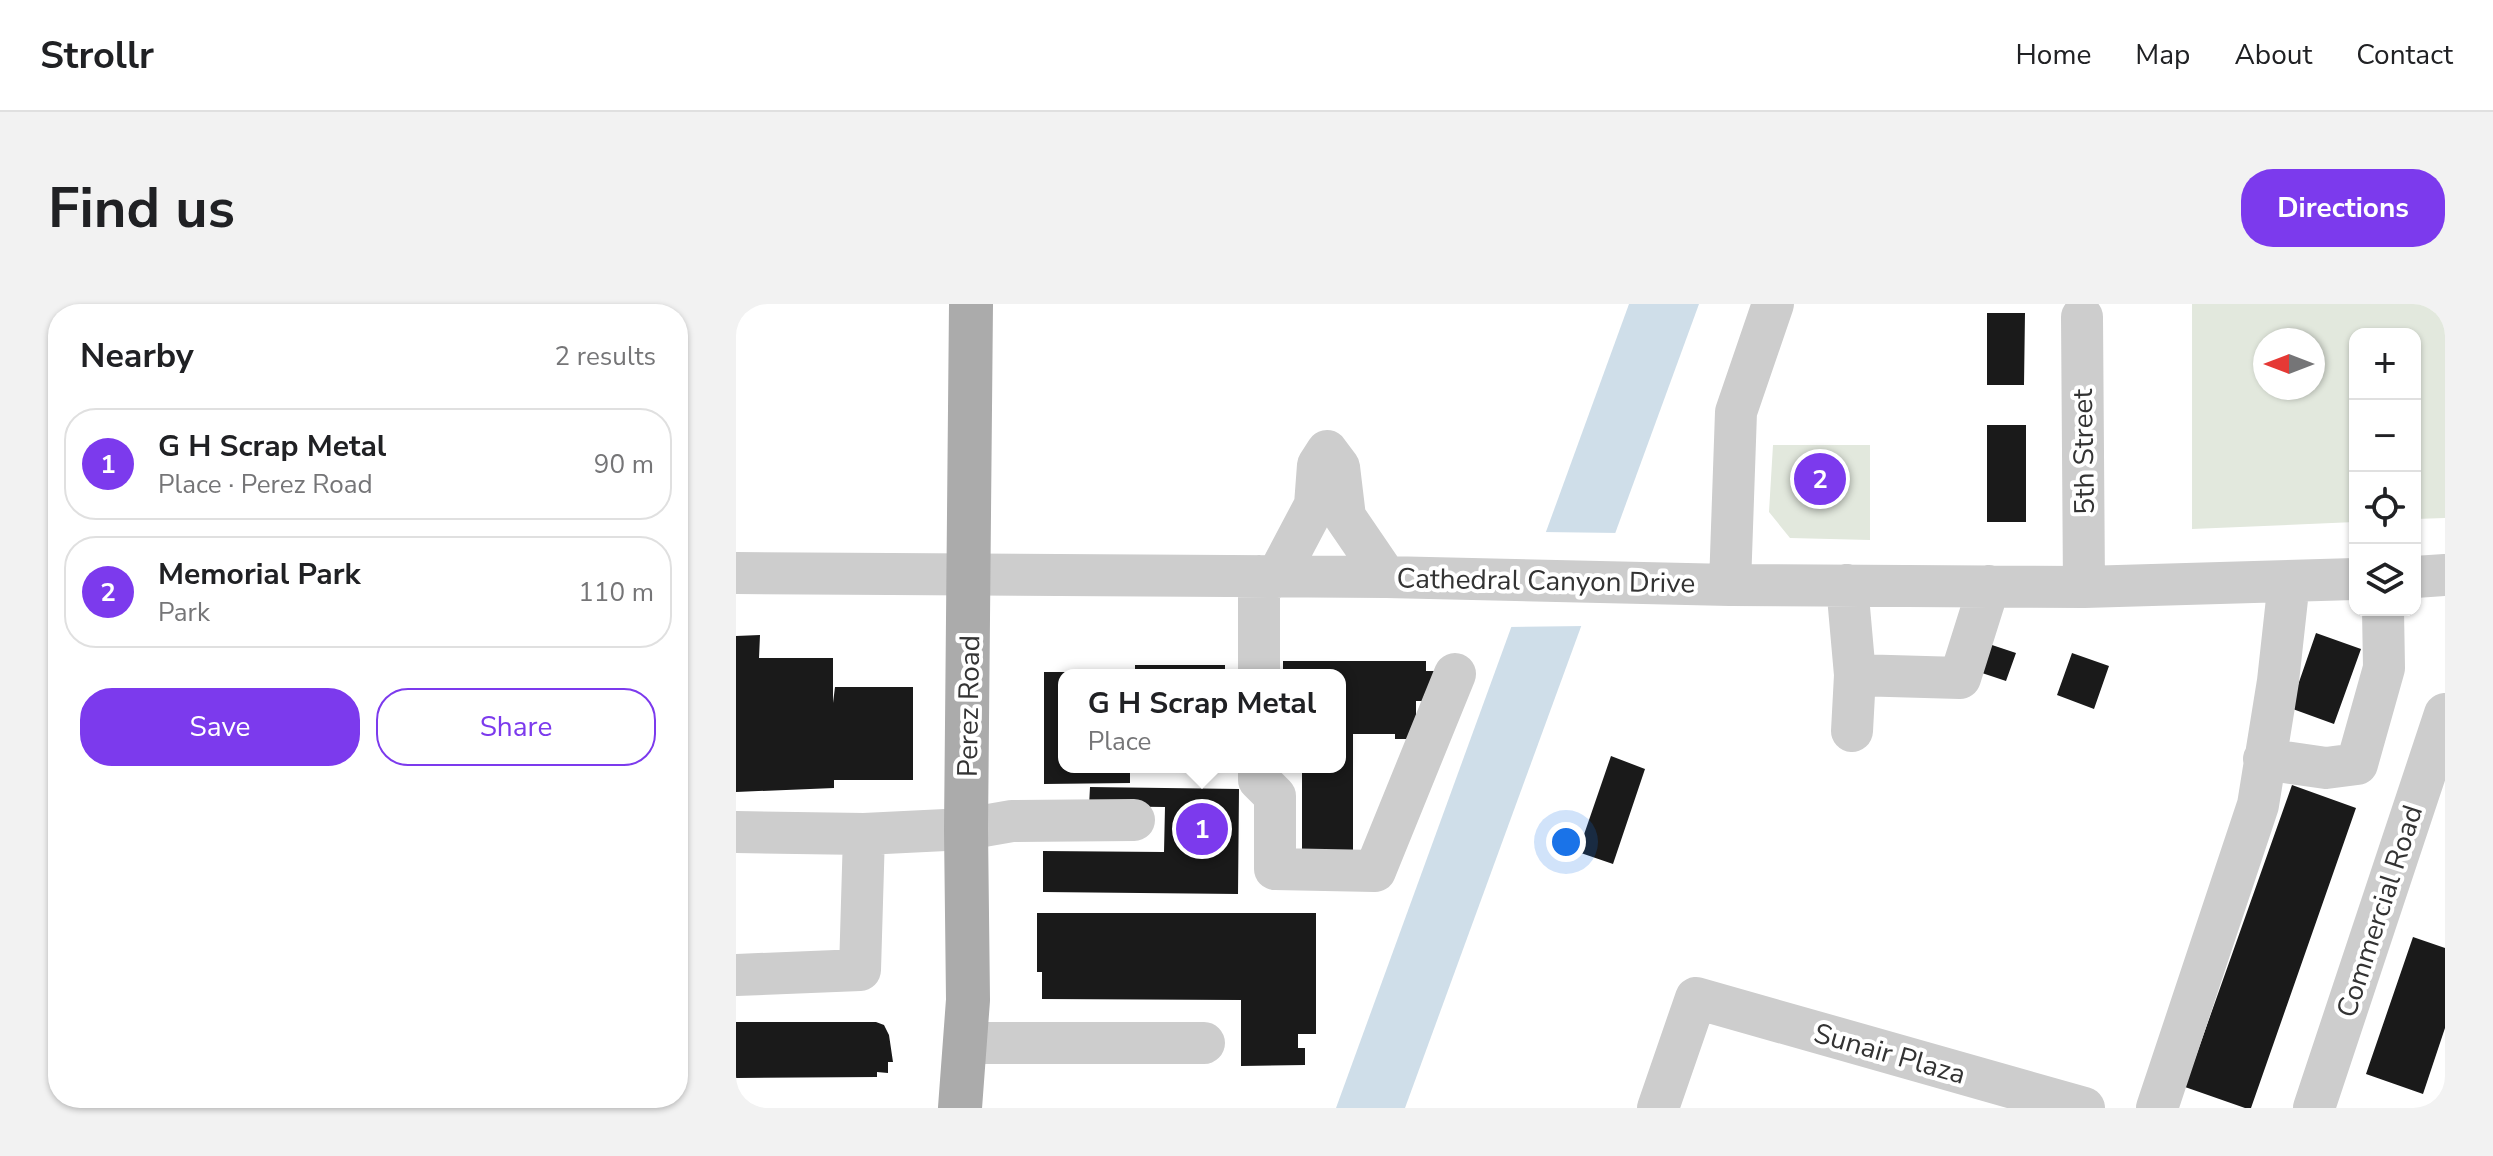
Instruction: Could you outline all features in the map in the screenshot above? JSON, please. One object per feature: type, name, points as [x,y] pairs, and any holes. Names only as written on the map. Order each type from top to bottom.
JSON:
[{"type":"main road","name":"Perez Road","points":[[960,1108],[968,1000],[966,829],[971,576],[971,304]]},
{"type":"street","points":[[1730,585],[1736,412],[1773,304]]},
{"type":"street","name":"5th Street","points":[[2082,317],[2084,587]]},
{"type":"street","points":[[1260,669],[1268,577],[1315,505],[1318,465],[1327,451],[1339,467],[1345,517],[1386,577]]},
{"type":"street","name":"Cathedral Canyon Drive","points":[[736,573],[1386,577],[1730,585],[2084,587],[2349,579]]},
{"type":"street","points":[[2421,577],[2445,575]]},
{"type":"street","points":[[2157,1108],[2258,805],[2278,681],[2289,581]]},
{"type":"street","points":[[1847,585],[1855,675],[1852,731]]},
{"type":"street","points":[[1855,675],[1960,678],[1989,586]]},
{"type":"street","points":[[2264,759],[2348,768],[2357,764],[2384,668],[2383,616]]},
{"type":"street","points":[[1259,773],[1259,780],[1275,796],[1275,869],[1375,871],[1455,674]]},
{"type":"street","name":"Commercial Road","points":[[2314,1108],[2445,714]]},
{"type":"street","points":[[2361,748],[2426,769]]},
{"type":"street","points":[[736,832],[864,834],[966,829],[1012,821],[1134,820]]},
{"type":"street","points":[[736,975],[860,970],[864,834]]},
{"type":"street","name":"Sunair Plaza","points":[[1658,1108],[1696,998],[2084,1108]]},
{"type":"street","points":[[965,1043],[1204,1043]]},
{"type":"shaded area","points":[[1629,304],[1699,304],[1405,1108],[1336,1108]]},
{"type":"shaded area","points":[[2192,304],[2445,304],[2445,518],[2421,519],[2421,328],[2349,328],[2349,522],[2192,529]]},
{"type":"shaded area","points":[[1773,445],[1870,445],[1870,540],[1790,538],[1769,512]]},
{"type":"pier","points":[[1542,532],[1620,533],[1585,626],[1508,627]]},
{"type":"building","points":[[1987,313],[2025,313],[2024,385],[1987,385]]},
{"type":"building","points":[[1987,425],[2026,425],[2026,522],[1987,522]]},
{"type":"building","points":[[2316,633],[2361,649],[2334,724],[2290,708]]},
{"type":"building","points":[[760,635],[759,658],[833,658],[833,703],[835,687],[913,687],[913,780],[834,780],[834,788],[736,792],[736,636]]},
{"type":"building","points":[[1989,644],[2016,653],[2006,681],[1979,672]]},
{"type":"building","points":[[2072,653],[2109,666],[2094,709],[2057,695]]},
{"type":"building","points":[[1283,661],[1426,661],[1426,671],[1434,671],[1434,701],[1416,701],[1416,739],[1395,739],[1395,734],[1353,734],[1353,862],[1302,863],[1302,773],[1346,773],[1346,669],[1283,669]]},
{"type":"building","points":[[1135,665],[1225,665],[1225,669],[1135,669]]},
{"type":"building","points":[[1044,672],[1058,672],[1058,773],[1130,773],[1130,783],[1044,784]]},
{"type":"building","points":[[1611,756],[1645,769],[1613,864],[1578,852]]},
{"type":"building","points":[[2292,785],[2356,808],[2251,1108],[2245,1108],[2185,1087]]},
{"type":"building","points":[[1090,787],[1239,789],[1238,894],[1043,892],[1043,851],[1164,852],[1165,807],[1089,806]]},
{"type":"building","points":[[1037,913],[1316,913],[1316,1034],[1298,1034],[1298,1048],[1305,1048],[1305,1065],[1241,1066],[1241,1000],[1042,999],[1042,972],[1037,972]]},
{"type":"building","points":[[2413,937],[2445,948],[2445,1028],[2423,1094],[2366,1074]]},
{"type":"building","points":[[736,1022],[876,1022],[884,1025],[889,1035],[893,1062],[888,1062],[888,1073],[877,1072],[877,1077],[736,1078]]},
{"type":"place","name":"Memorial Park","points":[[1820,479]]},
{"type":"place","name":"G H Scrap Metal","points":[[1202,829]]}]
